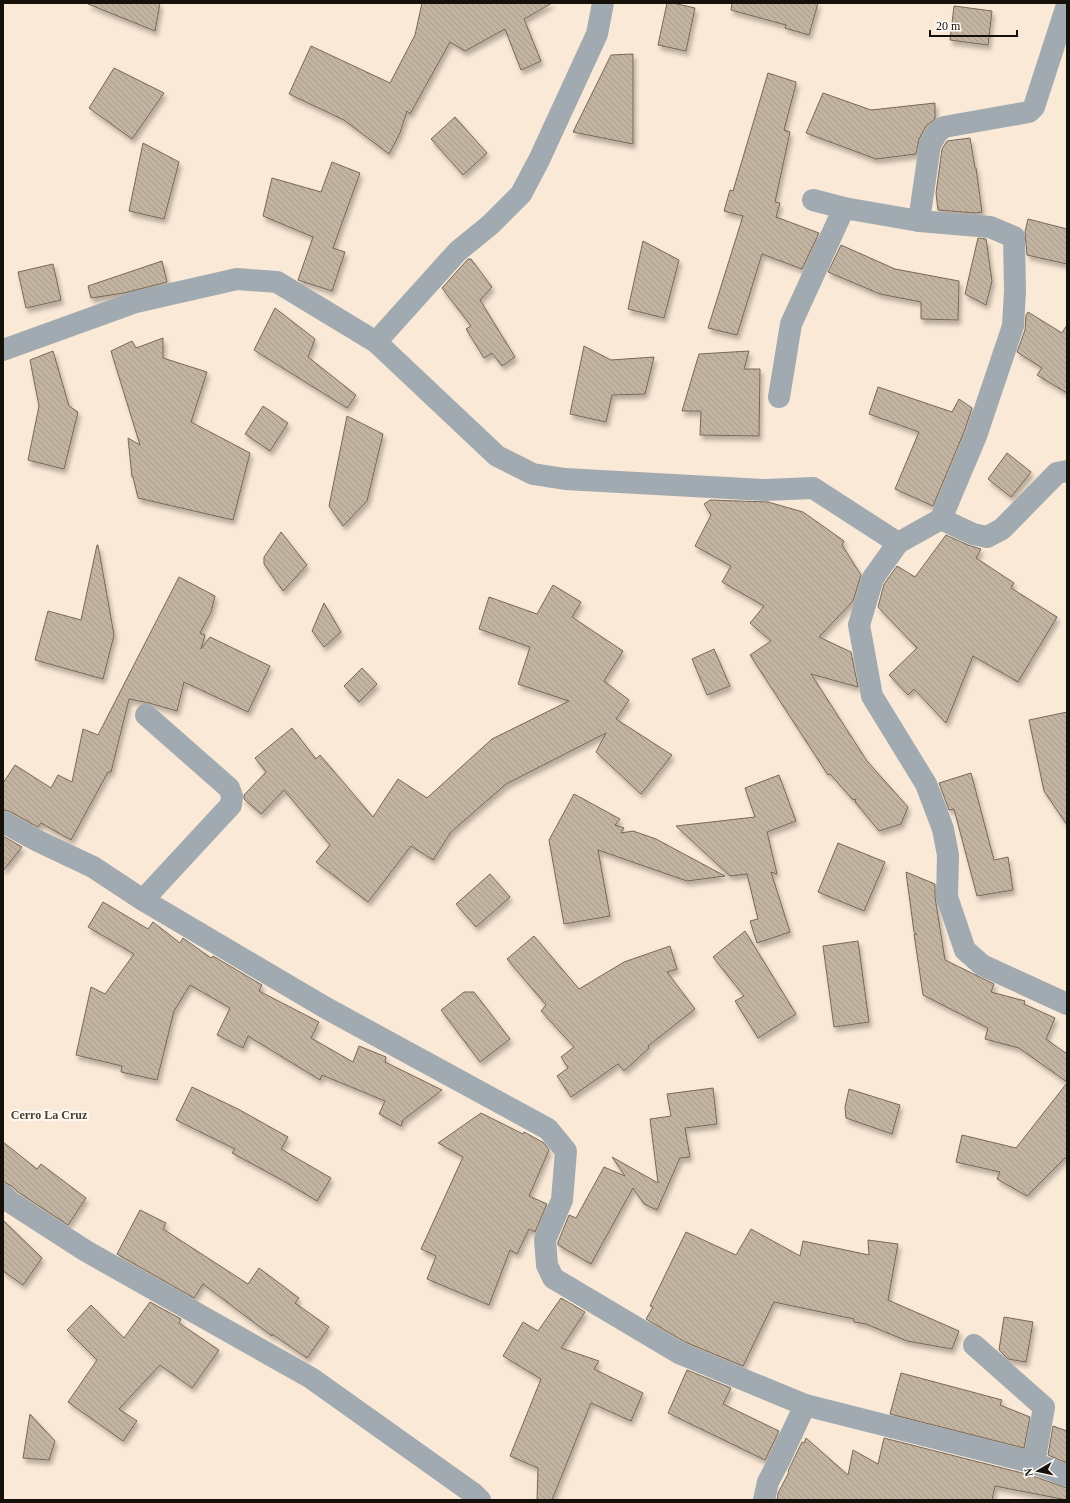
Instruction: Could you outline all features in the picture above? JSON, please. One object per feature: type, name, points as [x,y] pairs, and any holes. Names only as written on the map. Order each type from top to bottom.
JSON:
[{"type":"street","points":[[376,342],[458,251],[490,225],[521,194],[539,160],[597,34],[603,3]]},
{"type":"street","points":[[919,221],[930,145],[937,133],[944,127],[1029,112],[1034,107],[1067,5]]},
{"type":"street","points":[[813,200],[844,208],[919,221],[990,227],[1014,238],[1013,326],[976,436],[941,519],[898,543],[873,578],[859,625],[872,696],[926,784],[943,829],[948,855],[947,897],[964,950],[982,965],[1067,1004]]},
{"type":"street","points":[[779,397],[791,324],[844,208]]},
{"type":"street","points":[[3,350],[136,302],[237,279],[277,282],[376,342],[497,456],[533,474],[565,479],[758,490],[813,488],[898,543]]},
{"type":"street","points":[[941,519],[974,534],[987,537],[1002,529],[1057,473],[1067,471]]},
{"type":"street","points":[[143,900],[231,804],[232,796],[229,788],[146,715]]},
{"type":"street","points":[[3,822],[38,842],[93,867],[143,900],[326,1008],[548,1130],[566,1151],[562,1200],[545,1240],[547,1265],[553,1278],[679,1353],[805,1405],[1034,1463],[1067,1476]]},
{"type":"street","points":[[3,1195],[10,1202],[86,1251],[311,1378],[474,1494],[480,1500]]},
{"type":"street","points":[[974,1345],[1044,1407],[1034,1463]]},
{"type":"street","points":[[764,1500],[768,1482],[805,1405]]},
{"type":"building","points":[[160,3],[155,31],[88,4]]},
{"type":"building","points":[[422,3],[552,3],[524,19],[541,61],[521,70],[505,29],[465,51],[450,42],[410,114],[407,111],[400,133],[389,154],[344,120],[289,94],[311,46],[390,83],[415,35]]},
{"type":"building","points":[[667,3],[695,8],[686,51],[658,45]]},
{"type":"building","points":[[732,3],[818,3],[809,35],[785,28],[786,25],[731,10]]},
{"type":"building","points":[[954,6],[992,11],[988,45],[950,40]]},
{"type":"building","points":[[633,54],[633,144],[573,132],[611,55]]},
{"type":"building","points":[[114,68],[164,93],[132,139],[89,108]]},
{"type":"building","points":[[768,73],[796,82],[784,130],[790,132],[775,202],[780,203],[776,217],[819,233],[802,269],[762,254],[737,335],[708,328],[743,216],[724,211],[730,190],[733,191]]},
{"type":"building","points":[[823,93],[871,110],[935,103],[935,119],[926,126],[919,139],[916,154],[876,159],[806,133]]},
{"type":"building","points":[[455,117],[487,153],[463,175],[431,139]]},
{"type":"building","points":[[970,138],[982,212],[975,213],[938,210],[936,193],[942,149],[947,141]]},
{"type":"building","points":[[143,143],[179,162],[164,219],[129,211]]},
{"type":"building","points":[[332,162],[360,173],[333,248],[345,252],[332,291],[298,280],[313,237],[263,216],[272,178],[321,192]]},
{"type":"building","points":[[1028,219],[1067,229],[1067,264],[1027,255],[1025,232]]},
{"type":"building","points":[[978,238],[986,239],[992,281],[986,305],[965,294]]},
{"type":"building","points":[[643,241],[679,260],[664,318],[628,309]]},
{"type":"building","points":[[841,245],[895,269],[959,281],[958,320],[921,319],[921,302],[880,294],[828,272]]},
{"type":"building","points":[[468,259],[471,259],[492,287],[480,300],[515,357],[502,366],[492,353],[484,358],[466,329],[471,326],[442,288]]},
{"type":"building","points":[[162,261],[167,282],[124,293],[91,298],[88,286]]},
{"type":"building","points":[[53,264],[61,300],[26,308],[18,272]]},
{"type":"building","points":[[275,308],[315,339],[308,357],[356,395],[347,408],[254,350]]},
{"type":"building","points":[[1028,312],[1062,333],[1067,325],[1067,393],[1037,375],[1042,368],[1017,352],[1025,330],[1026,315]]},
{"type":"building","points":[[163,338],[163,358],[207,372],[191,422],[250,453],[233,520],[138,498],[132,477],[128,438],[140,445],[111,351],[132,341],[136,348]]},
{"type":"building","points":[[584,346],[611,360],[654,357],[645,394],[612,395],[606,422],[570,414]]},
{"type":"building","points":[[53,351],[69,406],[78,412],[64,469],[28,460],[39,406],[30,360]]},
{"type":"building","points":[[749,351],[744,369],[760,369],[759,436],[700,435],[701,411],[682,411],[699,354]]},
{"type":"building","points":[[878,387],[952,412],[959,399],[972,408],[964,432],[933,506],[895,489],[919,432],[869,414]]},
{"type":"building","points":[[263,406],[288,423],[270,451],[245,434]]},
{"type":"building","points":[[347,416],[383,434],[367,501],[343,526],[329,506]]},
{"type":"building","points":[[1007,453],[1031,472],[1011,497],[988,479]]},
{"type":"building","points":[[710,500],[768,502],[803,512],[844,541],[842,545],[861,575],[853,601],[819,637],[851,652],[858,687],[811,674],[867,761],[908,807],[901,824],[879,831],[855,802],[856,799],[853,800],[830,774],[828,775],[750,655],[771,641],[750,623],[764,606],[722,582],[731,566],[695,546],[711,515],[704,504]]},
{"type":"building","points":[[281,532],[307,565],[283,591],[264,564],[264,557]]},
{"type":"building","points":[[946,535],[981,549],[976,558],[1014,583],[1011,588],[1057,617],[1018,682],[973,656],[946,723],[914,689],[908,695],[889,675],[917,648],[878,607],[884,584],[897,566],[915,577]]},
{"type":"building","points":[[97,545],[114,635],[103,679],[35,660],[48,611],[81,620]]},
{"type":"building","points":[[179,577],[215,596],[211,612],[200,633],[205,635],[201,649],[210,637],[270,666],[248,712],[184,682],[177,711],[129,699],[111,772],[108,772],[71,840],[41,823],[38,827],[9,811],[3,810],[3,783],[15,765],[51,788],[58,775],[72,782],[83,729],[98,735]]},
{"type":"building","points":[[553,585],[581,602],[572,617],[623,651],[604,681],[629,700],[616,719],[672,755],[641,794],[596,752],[606,733],[506,784],[451,832],[433,860],[411,846],[368,902],[316,862],[330,845],[284,790],[261,814],[244,799],[244,795],[266,772],[255,758],[292,728],[316,759],[320,755],[373,817],[398,779],[427,798],[492,739],[569,701],[518,684],[530,647],[479,629],[489,597],[537,614]]},
{"type":"building","points":[[324,603],[341,632],[324,647],[312,631]]},
{"type":"building","points":[[714,649],[730,686],[707,695],[692,659]]},
{"type":"building","points":[[362,668],[377,684],[359,702],[344,686]]},
{"type":"building","points":[[1067,712],[1067,825],[1044,791],[1029,720]]},
{"type":"building","points":[[971,773],[994,860],[1008,857],[1013,890],[977,896],[954,809],[949,810],[939,783]]},
{"type":"building","points":[[779,775],[796,821],[767,832],[777,874],[771,872],[790,932],[757,943],[750,921],[758,919],[747,874],[730,876],[676,826],[755,817],[745,788]]},
{"type":"building","points":[[574,794],[620,819],[615,825],[624,828],[621,833],[633,831],[656,839],[725,876],[687,881],[598,850],[610,916],[564,924],[549,840]]},
{"type":"building","points":[[3,836],[22,847],[3,871]]},
{"type":"building","points":[[838,843],[885,862],[864,911],[818,892]]},
{"type":"building","points":[[906,872],[935,884],[935,897],[945,960],[994,984],[991,992],[1025,1001],[1024,1004],[1055,1018],[1046,1039],[1067,1054],[1067,1082],[1019,1048],[985,1039],[988,1028],[923,995],[914,934],[917,934],[914,932]]},
{"type":"building","points":[[490,874],[510,897],[476,927],[456,904]]},
{"type":"building","points":[[103,902],[148,929],[153,922],[180,943],[183,938],[211,958],[213,956],[262,985],[259,991],[319,1022],[311,1038],[353,1062],[359,1046],[386,1057],[385,1062],[442,1090],[403,1120],[401,1126],[379,1114],[385,1101],[322,1075],[320,1080],[248,1036],[243,1048],[217,1035],[230,1008],[190,985],[174,1011],[157,1080],[121,1072],[122,1066],[76,1055],[91,987],[105,994],[134,954],[88,927]]},
{"type":"building","points":[[745,931],[796,1014],[758,1038],[735,1001],[744,996],[713,957]]},
{"type":"building","points":[[534,936],[579,989],[624,962],[670,946],[677,969],[667,972],[695,1009],[648,1046],[649,1048],[624,1071],[618,1064],[571,1097],[557,1076],[568,1068],[561,1057],[574,1047],[541,1011],[546,1005],[507,959]]},
{"type":"building","points":[[858,941],[869,1022],[834,1027],[823,946]]},
{"type":"building","points":[[464,992],[474,992],[510,1039],[480,1062],[441,1010]]},
{"type":"building","points":[[1067,1083],[1067,1156],[1027,1196],[997,1179],[1000,1172],[956,1162],[962,1135],[1016,1148]]},
{"type":"building","points":[[192,1087],[238,1109],[288,1137],[281,1149],[331,1178],[317,1201],[232,1153],[235,1149],[176,1120]]},
{"type":"building","points":[[713,1088],[717,1124],[685,1128],[690,1157],[680,1158],[657,1210],[644,1204],[633,1188],[591,1264],[558,1245],[569,1215],[576,1218],[604,1167],[625,1176],[612,1157],[658,1183],[650,1119],[671,1116],[667,1094]]},
{"type":"building","points":[[849,1089],[900,1105],[892,1134],[846,1118],[845,1107]]},
{"type":"building","points":[[481,1113],[523,1134],[524,1132],[544,1143],[549,1150],[529,1196],[547,1204],[535,1232],[529,1229],[517,1254],[510,1250],[489,1305],[427,1279],[436,1256],[421,1249],[463,1157],[438,1143]]},
{"type":"building","points":[[3,1142],[37,1169],[41,1164],[86,1198],[68,1225],[18,1192],[12,1186],[3,1182]]},
{"type":"building","points":[[140,1210],[166,1223],[163,1229],[248,1284],[259,1268],[299,1298],[295,1303],[329,1327],[307,1358],[272,1334],[272,1336],[203,1284],[194,1298],[117,1254]]},
{"type":"building","points":[[3,1220],[42,1258],[23,1285],[3,1271]]},
{"type":"building","points":[[751,1229],[800,1256],[803,1241],[869,1255],[868,1240],[898,1244],[888,1300],[959,1331],[952,1349],[907,1341],[866,1324],[854,1322],[854,1319],[774,1302],[743,1366],[685,1342],[646,1319],[653,1307],[650,1306],[686,1232],[736,1255]]},
{"type":"building","points":[[561,1298],[585,1312],[561,1348],[599,1361],[594,1369],[643,1393],[631,1421],[591,1403],[552,1500],[537,1500],[538,1468],[510,1456],[541,1379],[503,1356],[523,1322],[538,1331]]},
{"type":"building","points":[[150,1302],[181,1319],[179,1323],[219,1350],[192,1388],[160,1365],[119,1409],[137,1421],[123,1441],[68,1402],[97,1360],[67,1330],[91,1305],[124,1338]]},
{"type":"building","points":[[1004,1317],[1033,1322],[1026,1362],[1008,1359],[999,1350]]},
{"type":"building","points":[[687,1370],[731,1388],[723,1404],[779,1431],[765,1460],[668,1413]]},
{"type":"building","points":[[901,1373],[1002,1400],[1000,1405],[1030,1417],[1024,1448],[890,1414]]},
{"type":"building","points":[[30,1414],[55,1441],[49,1460],[23,1458]]},
{"type":"building","points":[[1053,1426],[1067,1431],[1067,1463],[1048,1455]]},
{"type":"building","points":[[806,1438],[848,1475],[853,1450],[878,1464],[884,1438],[1030,1475],[1067,1488],[1067,1500],[995,1486],[992,1500],[777,1500],[778,1493],[789,1472],[788,1471],[802,1442],[804,1443]]},
{"type":"district","name":"Cerro La Cruz","points":[[49,1115]]}]
